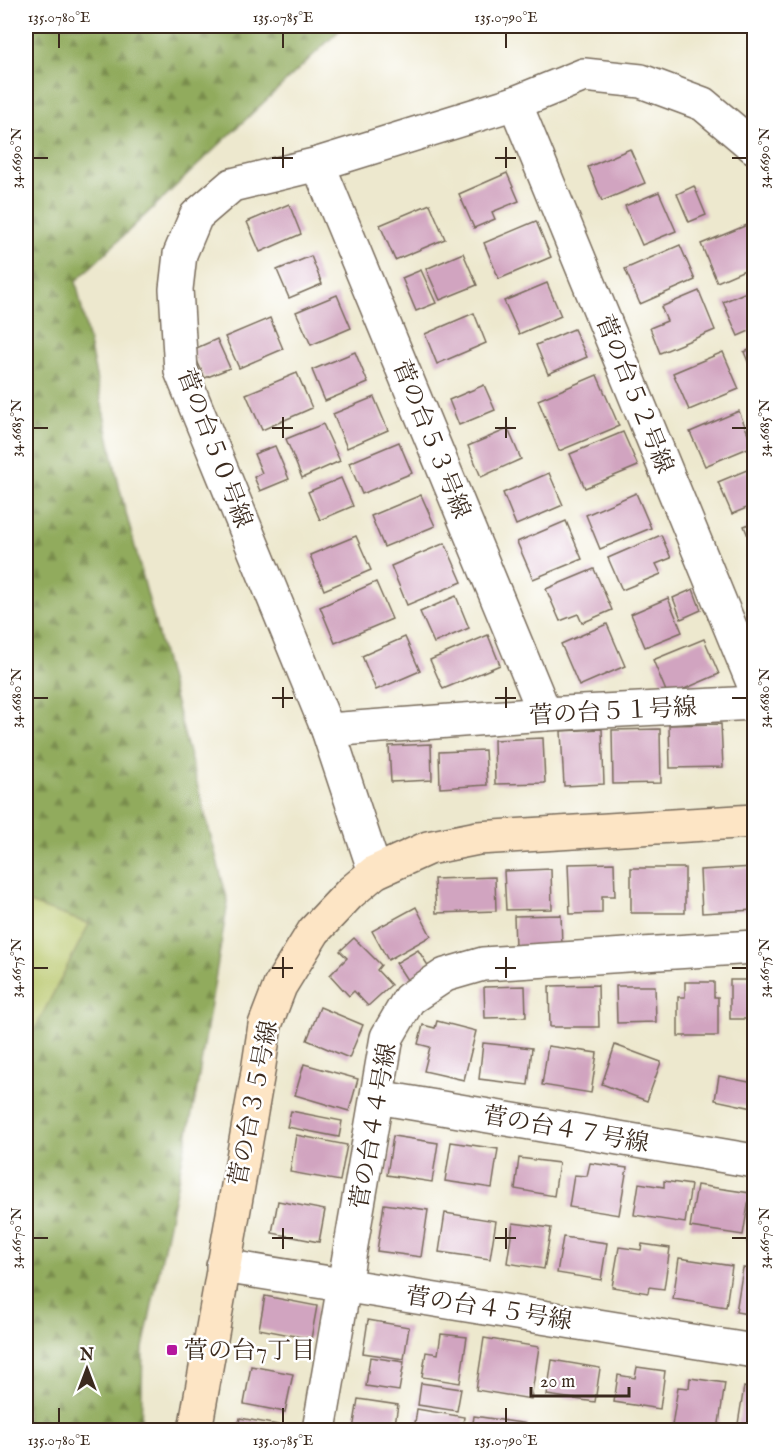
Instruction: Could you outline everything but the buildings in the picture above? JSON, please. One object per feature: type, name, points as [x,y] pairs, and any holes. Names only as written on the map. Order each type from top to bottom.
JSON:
[{"type":"street","name":"菅の台５０号線","points":[[375,872],[328,730],[181,371],[176,289],[180,254],[196,216],[232,185],[318,164],[514,103],[584,75],[641,81],[703,104],[754,147]]},
{"type":"street","name":"菅の台５２号線","points":[[514,103],[754,685]]},
{"type":"street","name":"菅の台５３号線","points":[[318,164],[545,714]]},
{"type":"street","name":"菅の台５１号線","points":[[328,730],[545,714],[754,703]]},
{"type":"street","name":"菅の台３５号線","points":[[195,1431],[265,1025],[285,978],[314,931],[350,893],[375,872],[428,848],[478,838],[754,821]]},
{"type":"street","name":"菅の台４４号線","points":[[319,1431],[387,1037],[409,999],[445,975],[483,964],[754,947]]},
{"type":"street","name":"菅の台４７号線","points":[[377,1096],[754,1161]]},
{"type":"street","name":"菅の台４５号線","points":[[223,1266],[754,1351]]},
{"type":"green space","points":[[26,26],[344,26],[76,281],[119,486],[228,902],[195,1099],[143,1348],[141,1430],[26,1430],[26,1046],[89,924],[26,902]]},
{"type":"green space","points":[[26,902],[89,924],[26,1046]]},
{"type":"place","name":"菅の台7丁目","points":[[172,1350]]}]
